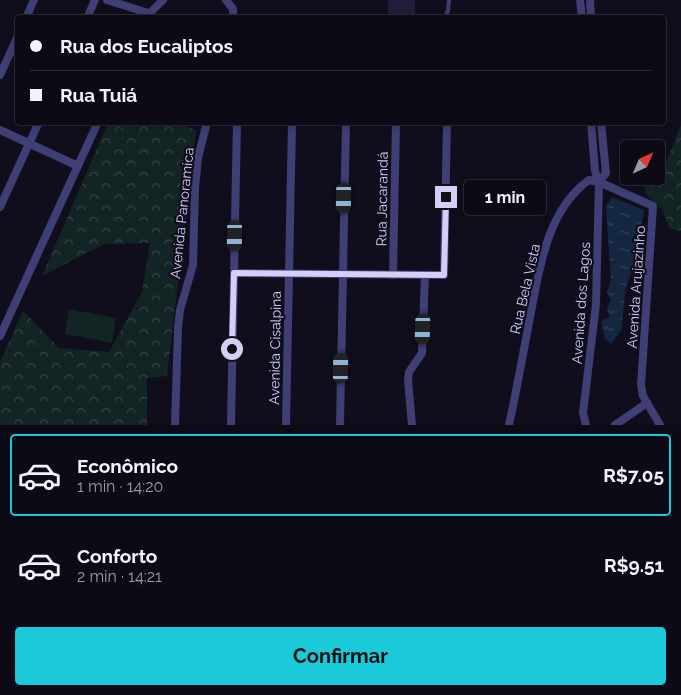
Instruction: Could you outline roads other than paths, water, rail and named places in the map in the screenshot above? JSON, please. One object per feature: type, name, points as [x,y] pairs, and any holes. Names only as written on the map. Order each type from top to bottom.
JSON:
[{"type":"street","points":[[27,15],[34,0]]},
{"type":"street","points":[[88,15],[95,0]]},
{"type":"street","points":[[107,0],[147,15],[163,0]]},
{"type":"street","points":[[226,0],[233,9],[233,15]]},
{"type":"street","points":[[580,0],[582,15]]},
{"type":"street","points":[[590,0],[591,15]]},
{"type":"street","points":[[0,74],[15,42]]},
{"type":"street","points":[[0,207],[37,125]]},
{"type":"street","points":[[0,336],[97,125]]},
{"type":"street","name":"Avenida Panoramica","points":[[175,425],[178,328],[180,310],[193,265],[195,188],[198,158],[206,125]]},
{"type":"street","points":[[231,425],[237,125]]},
{"type":"street","name":"Avenida Cisalpina","points":[[286,425],[292,125]]},
{"type":"street","points":[[340,425],[346,125]]},
{"type":"street","name":"Rua Jacarandá","points":[[393,275],[396,125]]},
{"type":"street","points":[[234,273],[440,276],[445,271],[447,125]]},
{"type":"street","points":[[591,125],[595,171],[599,182]]},
{"type":"street","points":[[599,182],[606,173],[601,125]]},
{"type":"street","points":[[0,130],[78,166]]},
{"type":"street","name":"Rua Bela Vista","points":[[510,425],[538,276],[550,233],[567,204],[587,181],[599,182]]},
{"type":"street","name":"Avenida Arujazinho","points":[[599,182],[653,206],[641,385],[660,425]]},
{"type":"street","name":"Avenida dos Lagos","points":[[586,425],[583,413],[598,285],[599,182]]},
{"type":"street","points":[[412,425],[408,380],[409,372],[422,353],[425,276]]},
{"type":"street","points":[[615,425],[648,403]]},
{"type":"lane","points":[[446,15],[449,0]]},
{"type":"water","points":[[612,197],[644,210],[636,261],[626,287],[621,331],[611,344],[605,339],[601,321],[610,317],[607,309],[611,299],[607,292],[611,280],[606,207]]}]
